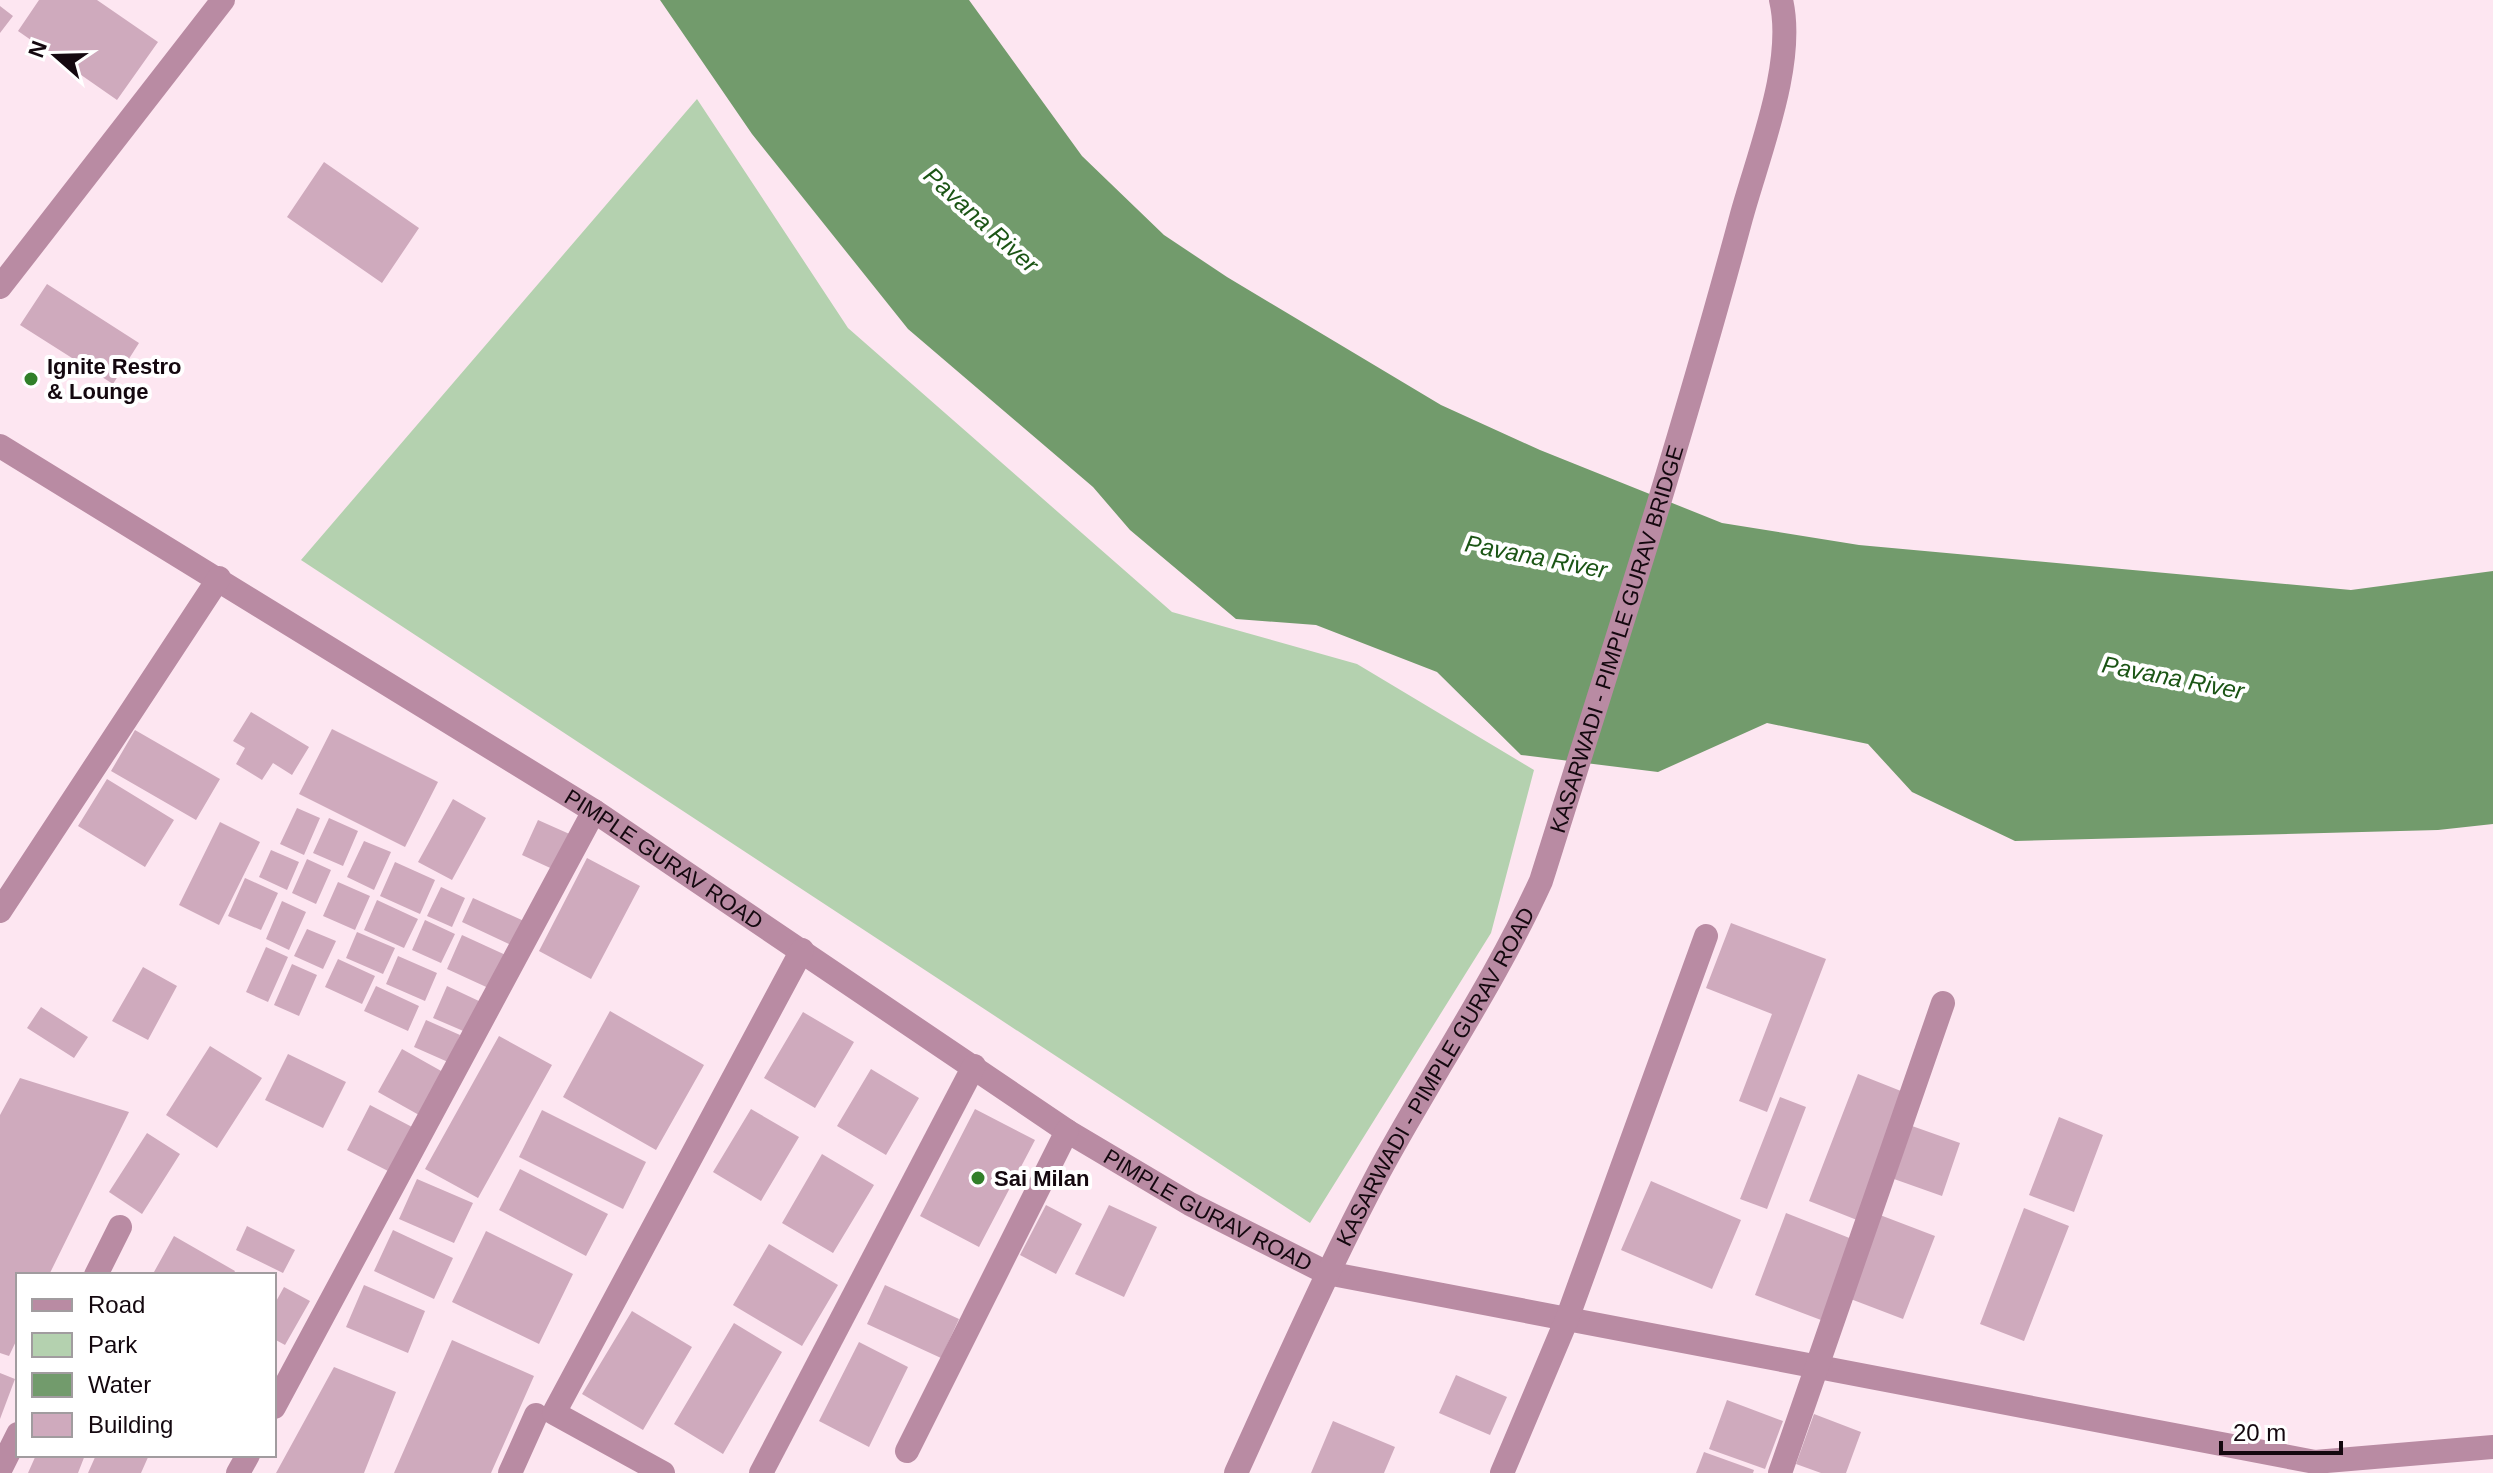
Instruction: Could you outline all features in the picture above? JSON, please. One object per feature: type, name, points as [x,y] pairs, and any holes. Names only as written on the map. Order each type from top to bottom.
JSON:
[{"type":"street","points":[[0,287],[223,0]]},
{"type":"street","name":"KASARWADI - PIMPLE GURAV BRIDGE","points":[[1541,881],[1693,396],[1778,80],[1787,26],[1781,0]]},
{"type":"street","name":"PIMPLE GURAV ROAD","points":[[0,446],[594,811],[1067,1131],[1190,1204],[1327,1273],[1818,1366],[2313,1468],[2493,1447]]},
{"type":"street","points":[[0,911],[219,578]]},
{"type":"street","points":[[276,1403],[594,811]]},
{"type":"street","name":"KASARWADI - PIMPLE GURAV ROAD","points":[[1236,1473],[1327,1273],[1380,1171],[1519,929],[1541,881]]},
{"type":"street","points":[[1502,1473],[1567,1319],[1706,936]]},
{"type":"street","points":[[656,1471],[554,1413],[802,950]]},
{"type":"street","points":[[1780,1473],[1943,1003]]},
{"type":"street","points":[[761,1473],[974,1066]]},
{"type":"street","points":[[907,1451],[1067,1131]]},
{"type":"street","points":[[97,1273],[120,1227]]},
{"type":"street","points":[[510,1473],[536,1415]]},
{"type":"street","points":[[0,1470],[16,1438]]},
{"type":"green space","points":[[697,99],[848,328],[1172,612],[1357,664],[1534,770],[1491,933],[1310,1223],[301,560]]},
{"type":"water","name":"Pavana River","points":[[660,0],[969,0],[1082,156],[1164,235],[1227,277],[1441,405],[1540,450],[1722,523],[1859,545],[2351,590],[2493,571],[2493,824],[2438,830],[2015,841],[1912,792],[1868,744],[1767,723],[1658,772],[1521,755],[1437,672],[1316,625],[1236,619],[1130,530],[1093,487],[908,329],[752,134]]},
{"type":"building","points":[[39,0],[97,0],[158,42],[117,100],[18,31]]},
{"type":"building","points":[[0,6],[13,16],[0,33]]},
{"type":"building","points":[[324,162],[419,228],[382,283],[287,217]]},
{"type":"building","points":[[47,284],[139,343],[113,384],[20,325]]},
{"type":"building","points":[[251,712],[309,747],[292,775],[273,763],[262,780],[236,764],[245,748],[233,741]]},
{"type":"building","points":[[332,729],[438,782],[405,847],[299,794]]},
{"type":"building","points":[[135,730],[220,779],[196,820],[111,771]]},
{"type":"building","points":[[107,779],[174,820],[145,867],[78,826]]},
{"type":"building","points":[[453,799],[486,818],[452,880],[418,862]]},
{"type":"building","points":[[297,808],[320,818],[304,855],[280,844]]},
{"type":"building","points":[[329,818],[358,831],[343,866],[313,853]]},
{"type":"building","points":[[538,820],[574,836],[559,872],[522,855]]},
{"type":"building","points":[[220,822],[260,842],[219,925],[179,905]]},
{"type":"building","points":[[364,841],[391,852],[374,890],[347,877]]},
{"type":"building","points":[[271,850],[299,862],[287,890],[259,877]]},
{"type":"building","points":[[587,858],[640,886],[591,979],[539,951]]},
{"type":"building","points":[[307,859],[331,870],[316,904],[292,893]]},
{"type":"building","points":[[395,862],[435,880],[420,914],[380,896]]},
{"type":"building","points":[[245,878],[278,893],[261,930],[228,916]]},
{"type":"building","points":[[338,882],[370,896],[355,930],[323,916]]},
{"type":"building","points":[[441,887],[465,898],[452,927],[427,916]]},
{"type":"building","points":[[473,898],[524,921],[513,946],[462,922]]},
{"type":"building","points":[[377,900],[418,919],[404,948],[364,930]]},
{"type":"building","points":[[282,901],[306,912],[289,950],[266,939]]},
{"type":"building","points":[[425,920],[455,934],[441,963],[412,950]]},
{"type":"building","points":[[1731,923],[1826,959],[1767,1112],[1739,1101],[1772,1014],[1706,988]]},
{"type":"building","points":[[307,929],[336,941],[323,969],[294,956]]},
{"type":"building","points":[[357,932],[395,948],[383,974],[346,958]]},
{"type":"building","points":[[462,935],[510,957],[495,991],[447,969]]},
{"type":"building","points":[[266,947],[288,957],[268,1002],[246,992]]},
{"type":"building","points":[[398,956],[437,973],[425,1001],[386,984]]},
{"type":"building","points":[[338,959],[375,976],[362,1004],[325,987]]},
{"type":"building","points":[[292,964],[317,975],[299,1016],[274,1005]]},
{"type":"building","points":[[143,967],[177,986],[148,1040],[112,1021]]},
{"type":"building","points":[[376,986],[419,1006],[408,1031],[364,1011]]},
{"type":"building","points":[[447,986],[481,1002],[468,1033],[433,1018]]},
{"type":"building","points":[[41,1007],[88,1037],[74,1058],[27,1028]]},
{"type":"building","points":[[610,1011],[704,1065],[656,1150],[563,1097]]},
{"type":"building","points":[[803,1012],[854,1042],[815,1108],[764,1078]]},
{"type":"building","points":[[426,1020],[460,1035],[448,1062],[414,1047]]},
{"type":"building","points":[[499,1036],[552,1065],[478,1198],[425,1169]]},
{"type":"building","points":[[210,1046],[262,1078],[217,1148],[166,1115]]},
{"type":"building","points":[[402,1049],[443,1072],[419,1115],[378,1092]]},
{"type":"building","points":[[288,1054],[346,1082],[323,1128],[265,1100]]},
{"type":"building","points":[[871,1069],[919,1098],[886,1155],[837,1126]]},
{"type":"building","points":[[1858,1074],[1911,1095],[1862,1222],[1809,1201]]},
{"type":"building","points":[[20,1078],[129,1112],[50,1273],[16,1273],[16,1341],[9,1356],[0,1353],[0,1115]]},
{"type":"building","points":[[1780,1097],[1806,1107],[1767,1209],[1740,1199]]},
{"type":"building","points":[[370,1105],[414,1128],[390,1172],[347,1150]]},
{"type":"building","points":[[751,1109],[799,1137],[761,1201],[713,1172]]},
{"type":"building","name":"Sai Milan","points":[[975,1109],[1035,1140],[979,1247],[920,1216]]},
{"type":"building","points":[[542,1110],[646,1162],[623,1209],[519,1157]]},
{"type":"building","points":[[2059,1117],[2103,1135],[2074,1212],[2029,1195]]},
{"type":"building","points":[[1912,1126],[1960,1143],[1942,1196],[1894,1179]]},
{"type":"building","points":[[147,1133],[180,1154],[142,1214],[109,1192]]},
{"type":"building","points":[[822,1154],[874,1185],[833,1253],[782,1223]]},
{"type":"building","points":[[520,1169],[608,1214],[586,1256],[499,1210]]},
{"type":"building","points":[[417,1179],[473,1203],[454,1243],[399,1219]]},
{"type":"building","points":[[1651,1181],[1741,1220],[1712,1289],[1621,1250]]},
{"type":"building","points":[[1046,1205],[1082,1224],[1056,1274],[1020,1255]]},
{"type":"building","points":[[1109,1205],[1157,1227],[1124,1297],[1075,1274]]},
{"type":"building","points":[[2024,1208],[2069,1226],[2024,1341],[1980,1324]]},
{"type":"building","points":[[1786,1213],[1852,1239],[1821,1320],[1755,1295]]},
{"type":"building","points":[[1880,1215],[1935,1236],[1903,1319],[1848,1298]]},
{"type":"building","points":[[247,1226],[295,1250],[283,1273],[236,1250]]},
{"type":"building","points":[[393,1230],[453,1258],[434,1299],[374,1271]]},
{"type":"building","points":[[486,1231],[573,1274],[539,1344],[452,1302]]},
{"type":"building","points":[[174,1236],[235,1271],[234,1273],[154,1272]]},
{"type":"building","points":[[769,1244],[838,1285],[802,1346],[733,1305]]},
{"type":"building","points":[[364,1285],[425,1311],[408,1353],[346,1327]]},
{"type":"building","points":[[885,1285],[959,1319],[941,1358],[867,1324]]},
{"type":"building","points":[[284,1287],[310,1301],[285,1345],[276,1340],[276,1301]]},
{"type":"building","points":[[632,1311],[692,1347],[643,1430],[582,1394]]},
{"type":"building","points":[[734,1323],[782,1352],[723,1454],[674,1424]]},
{"type":"building","points":[[452,1340],[534,1376],[491,1473],[394,1473]]},
{"type":"building","points":[[859,1342],[908,1367],[869,1447],[819,1421]]},
{"type":"building","points":[[334,1367],[396,1392],[364,1473],[276,1473]]},
{"type":"building","points":[[0,1373],[15,1379],[0,1419]]},
{"type":"building","points":[[1456,1375],[1507,1397],[1490,1435],[1439,1413]]},
{"type":"building","points":[[1727,1400],[1783,1421],[1765,1469],[1709,1449]]},
{"type":"building","points":[[1814,1414],[1861,1432],[1846,1473],[1821,1473],[1796,1464]]},
{"type":"building","points":[[1333,1421],[1395,1447],[1384,1473],[1311,1473]]},
{"type":"building","points":[[1704,1452],[1754,1470],[1753,1473],[1696,1473]]},
{"type":"building","points":[[35,1457],[84,1457],[78,1473],[28,1473]]},
{"type":"building","points":[[95,1457],[148,1457],[141,1473],[88,1473]]},
{"type":"place","name":"Ignite Restro & Lounge","points":[[31,379]]},
{"type":"place","name":"Sai Milan","points":[[978,1178]]}]
